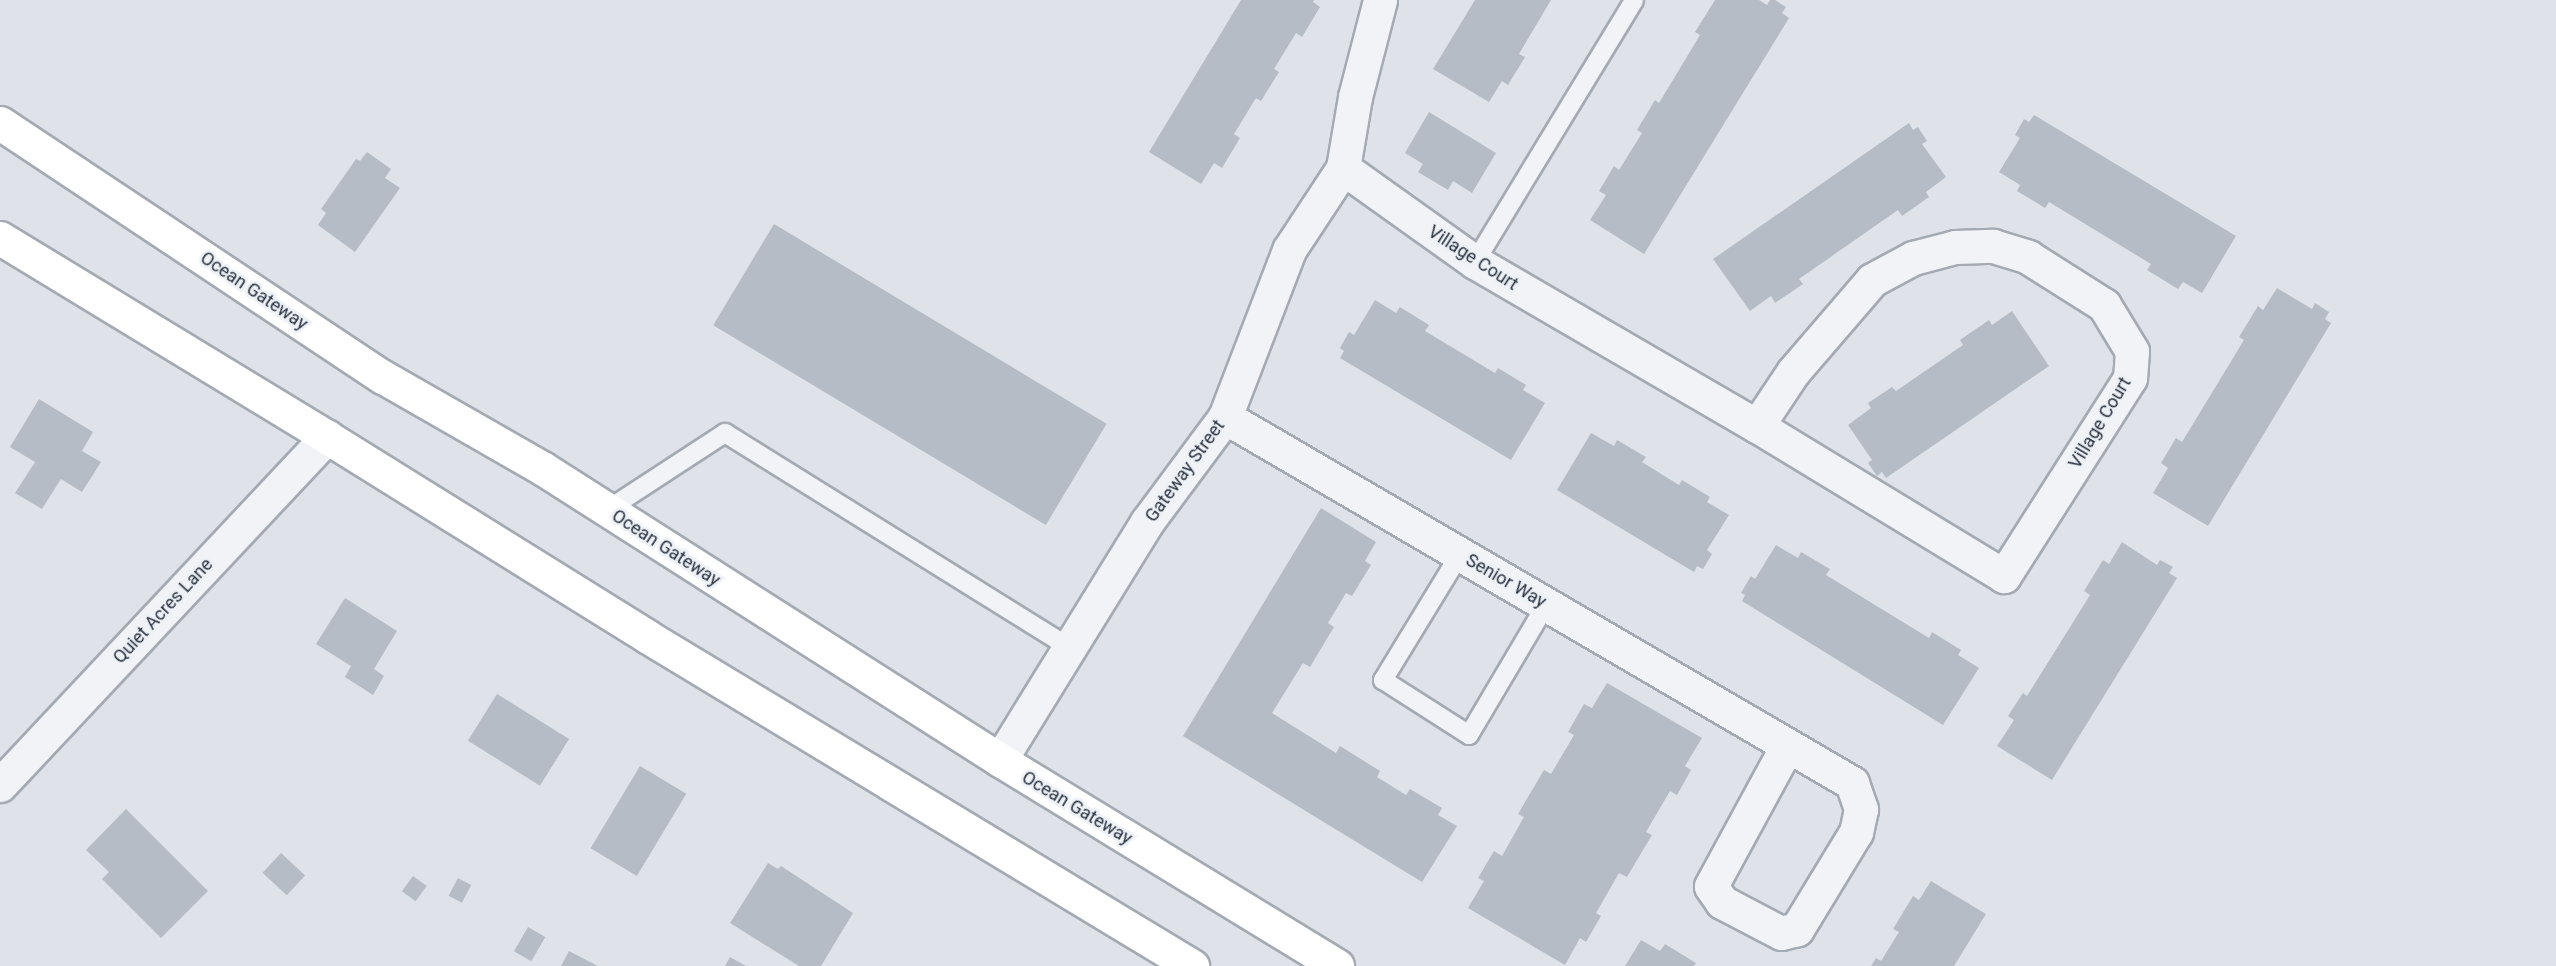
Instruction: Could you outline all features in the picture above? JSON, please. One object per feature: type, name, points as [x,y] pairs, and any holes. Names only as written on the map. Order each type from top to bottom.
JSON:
[{"type":"main road","name":"Ocean Gateway","points":[[0,123],[383,377],[542,468],[1000,760],[1337,966]]},
{"type":"main road","points":[[0,238],[327,437],[648,637],[1192,966]]},
{"type":"street","points":[[1343,168],[1355,97],[1380,0]]},
{"type":"street","name":"Village Court","points":[[1343,168],[1475,262],[1757,426],[2004,576],[2130,378],[2132,351],[2104,305],[2028,257],[1993,246],[1955,246],[1913,258],[1872,280],[1793,372],[1757,426]]},
{"type":"street","name":"Gateway Street","points":[[1000,760],[1147,522],[1225,417],[1289,250],[1343,168]]},
{"type":"street","name":"Senior Way","points":[[1225,417],[1852,783],[1861,809],[1856,831],[1797,929],[1781,933],[1722,902],[1711,886],[1787,746]]},
{"type":"street","name":"Quiet Acres Lane","points":[[0,785],[327,437]]},
{"type":"lane","points":[[1475,262],[1634,0]]},
{"type":"lane","points":[[607,510],[725,433],[1069,647]]},
{"type":"lane","points":[[1460,554],[1383,680],[1469,735],[1546,605]]},
{"type":"building","points":[[1241,0],[1314,0],[1313,2],[1320,7],[1302,37],[1296,33],[1274,69],[1279,72],[1261,101],[1256,98],[1234,134],[1240,138],[1222,168],[1214,163],[1201,184],[1149,152]]},
{"type":"building","points":[[1475,0],[1551,0],[1519,54],[1525,57],[1508,85],[1502,81],[1489,102],[1433,69]]},
{"type":"building","points":[[1715,0],[1759,0],[1767,5],[1770,0],[1775,0],[1786,7],[1782,13],[1789,18],[1644,254],[1590,220],[1606,195],[1599,191],[1614,166],[1619,170],[1642,133],[1637,130],[1655,100],[1659,103],[1700,35],[1695,32]]},
{"type":"building","points":[[1429,112],[1496,153],[1472,193],[1453,181],[1448,190],[1418,172],[1423,164],[1405,153]]},
{"type":"building","points":[[2034,115],[2236,236],[2202,293],[2183,282],[2178,289],[2147,270],[2151,264],[2049,202],[2045,208],[2017,191],[2020,185],[1999,172],[2020,138],[2015,135],[2024,119],[2029,122]]},
{"type":"building","points":[[1909,123],[1913,130],[1918,127],[1927,141],[1922,144],[1946,177],[1926,192],[1929,197],[1902,216],[1898,210],[1799,279],[1803,284],[1775,303],[1771,296],[1750,311],[1713,259]]},
{"type":"building","points":[[367,152],[391,169],[385,178],[400,188],[355,252],[318,225],[326,213],[321,209],[356,159],[360,161]]},
{"type":"building","points":[[774,224],[1107,424],[1046,525],[713,325]]},
{"type":"building","points":[[2277,288],[2312,309],[2315,303],[2329,312],[2325,319],[2331,323],[2208,526],[2153,493],[2168,468],[2161,463],[2176,438],[2182,442],[2244,340],[2239,337],[2258,306],[2263,310]]},
{"type":"building","points":[[1375,300],[1396,313],[1400,307],[1429,325],[1425,331],[1495,373],[1498,368],[1526,385],[1523,390],[1545,403],[1511,460],[1340,358],[1344,351],[1340,348],[1349,332],[1354,335]]},
{"type":"building","points":[[2012,311],[2049,366],[1886,478],[1882,472],[1877,476],[1868,463],[1872,460],[1848,425],[1871,408],[1868,403],[1892,387],[1896,391],[1963,345],[1960,340],[1989,320],[1992,325]]},
{"type":"building","points":[[39,399],[93,432],[82,451],[101,462],[82,492],[61,479],[42,509],[15,493],[35,462],[10,447]]},
{"type":"building","points":[[1591,433],[1614,446],[1617,440],[1646,457],[1642,462],[1679,485],[1682,480],[1710,497],[1707,502],[1729,515],[1707,550],[1712,554],[1703,569],[1697,566],[1694,572],[1557,490]]},
{"type":"building","points":[[1321,508],[1376,542],[1365,561],[1371,565],[1352,596],[1346,593],[1328,623],[1334,627],[1310,667],[1303,663],[1272,713],[1336,753],[1340,746],[1380,771],[1377,777],[1406,795],[1410,789],[1442,808],[1438,815],[1457,826],[1422,882],[1183,736]]},
{"type":"building","points":[[2122,542],[2157,565],[2160,560],[2173,567],[2169,573],[2177,578],[2052,780],[1997,746],[2014,720],[2008,716],[2023,693],[2027,696],[2090,595],[2084,591],[2103,560],[2109,564]]},
{"type":"building","points":[[1776,545],[1798,558],[1801,552],[1830,569],[1826,575],[1929,638],[1932,632],[1961,650],[1958,655],[1979,668],[1943,725],[1742,601],[1745,595],[1741,593],[1751,576],[1755,579]]},
{"type":"building","points":[[345,598],[397,631],[374,669],[384,676],[373,695],[345,677],[351,666],[316,644]]},
{"type":"building","points":[[1607,683],[1702,738],[1685,766],[1691,770],[1677,795],[1670,791],[1646,832],[1652,835],[1627,877],[1619,873],[1596,913],[1601,916],[1586,942],[1580,938],[1565,965],[1468,908],[1484,881],[1478,878],[1494,851],[1502,856],[1524,817],[1518,814],[1544,770],[1551,774],[1574,735],[1568,732],[1584,704],[1592,708]]},
{"type":"building","points":[[497,694],[569,739],[540,786],[468,741]]},
{"type":"building","points":[[640,766],[686,794],[637,876],[591,848]]},
{"type":"building","points":[[126,809],[208,891],[161,938],[102,879],[109,872],[86,850]]},
{"type":"building","points":[[281,853],[305,876],[287,895],[263,873]]},
{"type":"building","points":[[768,863],[778,869],[781,866],[853,913],[821,966],[799,966],[730,923]]},
{"type":"building","points":[[413,876],[427,886],[416,901],[402,891]]},
{"type":"building","points":[[458,878],[471,885],[462,903],[449,896]]},
{"type":"building","points":[[1931,881],[1986,914],[1954,966],[1871,966],[1876,958],[1881,961],[1899,932],[1893,929],[1913,896],[1919,900]]},
{"type":"building","points":[[528,927],[545,937],[531,961],[514,951]]},
{"type":"building","points":[[1641,940],[1660,951],[1665,944],[1696,963],[1694,966],[1625,966]]},
{"type":"building","points":[[569,951],[598,966],[561,966]]},
{"type":"building","points":[[730,957],[746,966],[725,966]]}]
